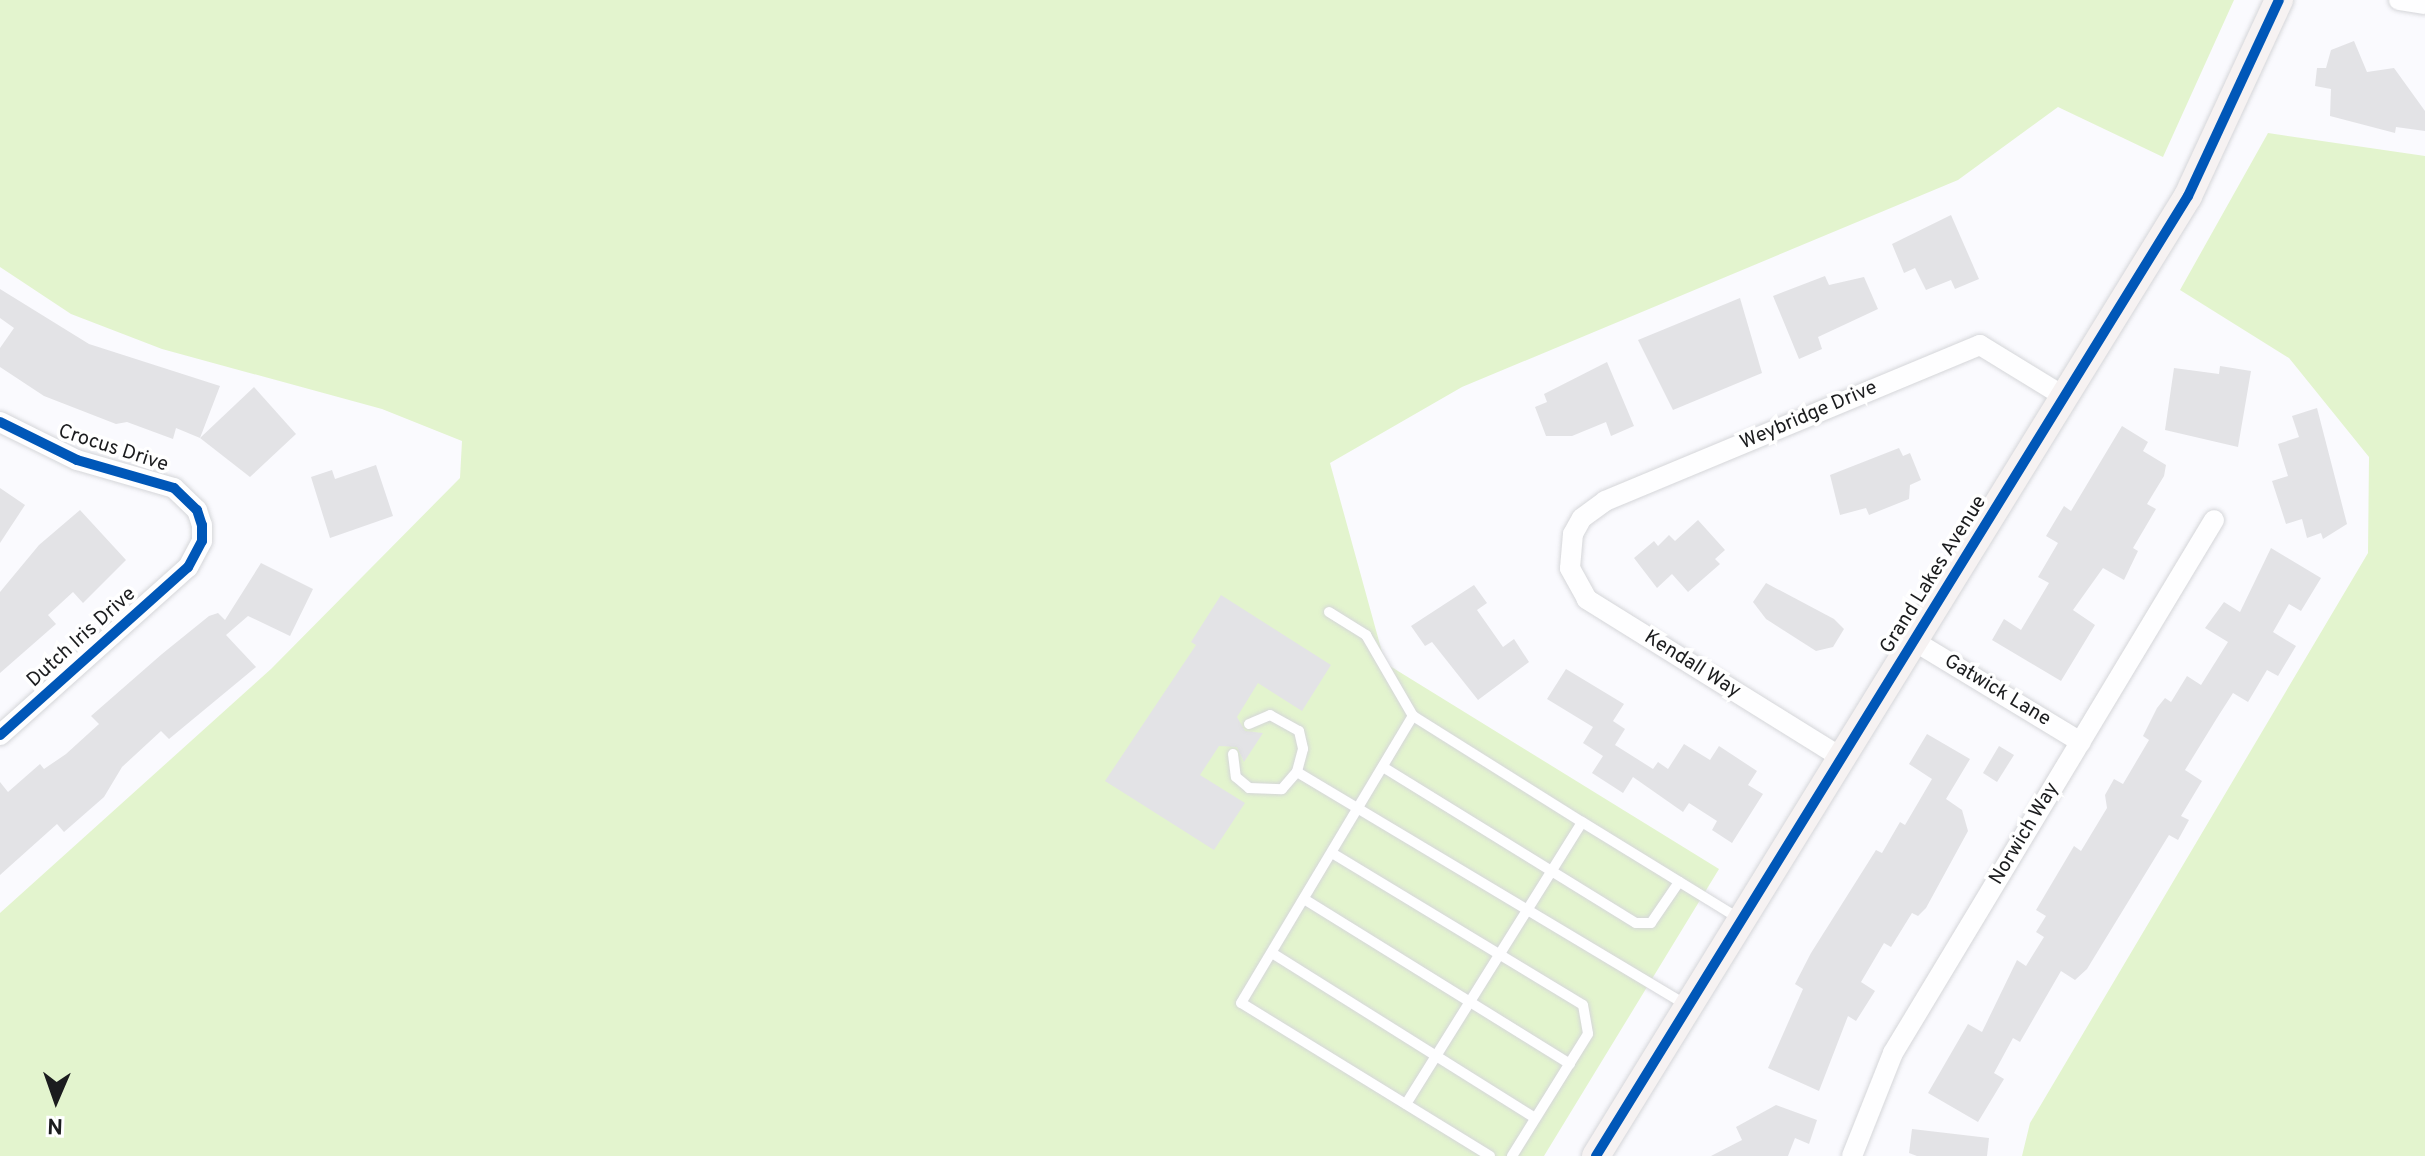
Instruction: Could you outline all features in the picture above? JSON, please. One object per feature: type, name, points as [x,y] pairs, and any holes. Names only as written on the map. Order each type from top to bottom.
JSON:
[{"type":"street","name":"Grand Lakes Avenue","points":[[1596,1156],[2188,196],[2279,0]]},
{"type":"street","points":[[2399,0],[2425,4]]},
{"type":"street","name":"Weybridge Drive","points":[[1569,551],[1582,518],[1605,501],[1980,345],[2065,397]]},
{"type":"street","name":"Crocus Drive","points":[[0,422],[77,460],[187,496],[202,525],[202,541],[188,567]]},
{"type":"street","name":"Norwich Way","points":[[1852,1156],[1893,1053],[2214,520]]},
{"type":"street","name":"Kendall Way","points":[[1569,551],[1576,585],[1587,599],[1842,758]]},
{"type":"street","name":"Dutch Iris Drive","points":[[0,735],[188,567]]},
{"type":"street","name":"Gatwick Lane","points":[[1914,641],[2081,742]]},
{"type":"lane","points":[[1329,612],[1366,635],[1413,716],[1742,921]]},
{"type":"lane","points":[[1233,754],[1236,777],[1249,788],[1282,789],[1297,772],[1303,749],[1299,731],[1270,715],[1249,724]]},
{"type":"lane","points":[[1413,716],[1241,1003],[1490,1156]]},
{"type":"lane","points":[[1383,767],[1636,923],[1651,923],[1679,882]]},
{"type":"lane","points":[[1297,772],[1525,911],[1689,1006]]},
{"type":"lane","points":[[1406,1104],[1582,822]]},
{"type":"lane","points":[[1332,853],[1583,1005],[1588,1034],[1512,1156]]},
{"type":"lane","points":[[1304,899],[1570,1064]]},
{"type":"lane","points":[[1272,953],[1535,1118]]},
{"type":"green space","points":[[0,0],[2234,0],[2163,157],[2058,107],[1958,180],[1462,387],[1330,463],[1385,663],[1719,869],[1544,1156],[0,1156],[0,913],[271,669],[460,478],[462,441],[382,409],[162,349],[71,314],[0,267]]},
{"type":"green space","points":[[2268,133],[2425,156],[2425,1156],[2022,1156],[2030,1123],[2368,553],[2369,457],[2289,358],[2180,290]]},
{"type":"building","points":[[2354,41],[2367,72],[2394,68],[2425,111],[2425,131],[2396,127],[2395,133],[2330,116],[2331,89],[2315,86],[2317,68],[2326,68],[2331,50]]},
{"type":"building","points":[[1951,215],[1979,279],[1955,289],[1951,280],[1926,290],[1915,268],[1904,273],[1892,244]]},
{"type":"building","points":[[1825,276],[1829,285],[1864,277],[1878,309],[1818,337],[1822,349],[1799,359],[1773,296]]},
{"type":"building","points":[[0,289],[89,344],[220,386],[200,438],[176,428],[173,439],[127,422],[116,424],[44,396],[0,367],[0,348],[14,328],[0,318]]},
{"type":"building","points":[[1740,298],[1762,373],[1673,410],[1638,340]]},
{"type":"building","points":[[1607,362],[1634,426],[1611,436],[1606,422],[1572,436],[1546,436],[1535,407],[1547,402],[1544,394]]},
{"type":"building","points":[[2220,366],[2251,371],[2238,447],[2165,430],[2174,368],[2219,374]]},
{"type":"building","points":[[254,387],[296,434],[250,477],[200,438]]},
{"type":"building","points":[[2317,408],[2347,524],[2323,539],[2321,533],[2307,538],[2302,519],[2286,524],[2272,481],[2288,476],[2278,444],[2299,437],[2292,416]]},
{"type":"building","points":[[2122,426],[2148,442],[2143,451],[2166,465],[2164,476],[2147,504],[2156,509],[2133,548],[2138,551],[2124,580],[2103,568],[2073,610],[2095,625],[2061,681],[1992,640],[2004,619],[2021,630],[2049,583],[2038,577],[2058,543],[2046,536],[2064,506],[2071,511]]},
{"type":"building","points":[[1899,448],[1903,456],[1910,453],[1921,480],[1910,485],[1909,499],[1869,515],[1866,508],[1840,515],[1830,475]]},
{"type":"building","points":[[376,465],[393,516],[330,538],[311,477],[332,470],[335,479]]},
{"type":"building","points":[[0,488],[25,505],[0,543]]},
{"type":"building","points":[[80,510],[126,560],[83,603],[73,592],[48,615],[56,624],[0,673],[0,592],[39,545]]},
{"type":"building","points":[[1698,520],[1725,550],[1715,559],[1720,564],[1688,592],[1672,574],[1657,588],[1634,558],[1654,541],[1658,546],[1669,535],[1675,541]]},
{"type":"building","points":[[2271,548],[2321,578],[2301,611],[2289,604],[2273,632],[2296,646],[2278,676],[2267,670],[2248,702],[2233,693],[2185,770],[2202,781],[2181,816],[2189,820],[2178,840],[2169,835],[2087,969],[2075,980],[2061,971],[2020,1042],[2013,1038],[1994,1073],[2004,1079],[1978,1122],[1928,1093],[1968,1024],[1982,1032],[2017,960],[2026,966],[2044,937],[2036,932],[2046,916],[2036,910],[2074,846],[2081,851],[2107,808],[2105,795],[2114,779],[2123,784],[2149,740],[2143,736],[2157,708],[2165,698],[2171,702],[2187,676],[2201,685],[2228,642],[2205,628],[2224,602],[2240,612]]},
{"type":"building","points":[[261,563],[313,589],[290,636],[248,616],[226,635],[256,667],[169,739],[161,731],[122,767],[104,797],[64,832],[57,824],[0,875],[0,782],[8,792],[40,764],[44,769],[66,754],[99,724],[91,716],[162,654],[209,616],[218,613],[225,620]]},
{"type":"building","points":[[1766,583],[1834,619],[1844,629],[1833,647],[1816,651],[1766,619],[1753,602]]},
{"type":"building","points":[[1474,585],[1487,603],[1477,610],[1503,647],[1514,639],[1529,662],[1478,700],[1432,642],[1425,646],[1411,626]]},
{"type":"building","points":[[1221,595],[1331,665],[1302,711],[1258,683],[1237,717],[1245,731],[1263,733],[1244,762],[1237,747],[1219,746],[1200,775],[1245,803],[1214,850],[1105,781],[1196,645],[1191,642]]},
{"type":"building","points":[[1566,669],[1624,704],[1613,721],[1625,729],[1615,745],[1653,769],[1658,762],[1668,769],[1684,744],[1710,760],[1719,746],[1757,771],[1748,785],[1763,794],[1732,843],[1712,830],[1717,821],[1689,803],[1683,812],[1633,777],[1623,793],[1592,773],[1603,756],[1583,743],[1593,727],[1547,699]]},
{"type":"building","points":[[1927,734],[1970,759],[1946,799],[1962,810],[1968,831],[1926,908],[1918,916],[1912,913],[1891,947],[1884,943],[1861,982],[1875,991],[1856,1021],[1848,1016],[1819,1091],[1768,1068],[1803,989],[1795,984],[1811,953],[1876,850],[1882,853],[1900,822],[1905,825],[1932,779],[1909,764]]},
{"type":"building","points":[[1999,746],[2014,755],[1997,782],[1983,773]]},
{"type":"building","points":[[1776,1105],[1817,1120],[1809,1144],[1795,1138],[1788,1156],[1711,1156],[1742,1140],[1736,1127]]},
{"type":"building","points":[[1912,1129],[1989,1138],[1987,1156],[1917,1156],[1909,1153]]},
{"type":"cycle path","points":[[1596,1156],[2188,196],[2279,0]]},
{"type":"cycle path","points":[[0,422],[77,460],[174,488],[197,510],[202,525],[202,541],[188,567],[0,735]]}]
